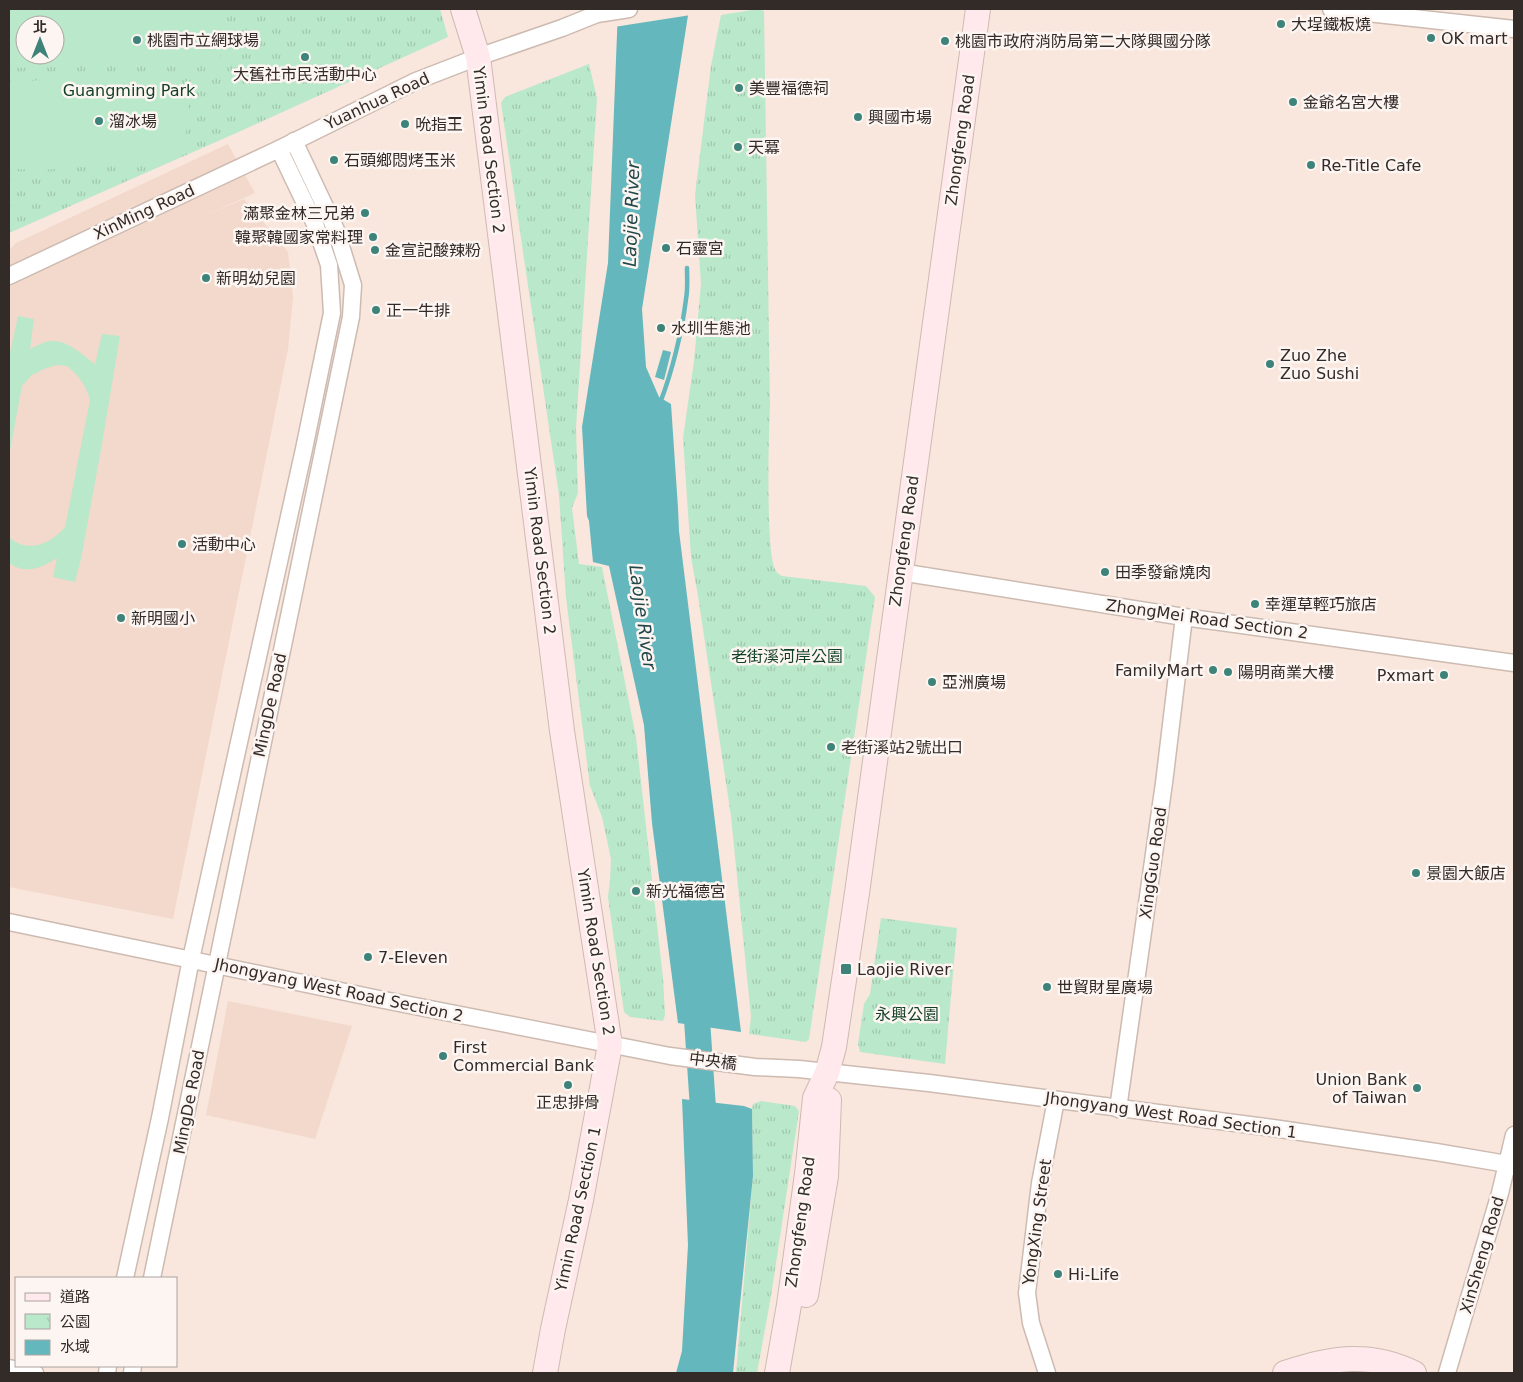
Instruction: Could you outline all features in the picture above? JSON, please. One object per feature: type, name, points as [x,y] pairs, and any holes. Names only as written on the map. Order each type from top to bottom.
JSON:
[{"type":"main road","name":"Yimin Road Section 2","points":[[463,9],[478,57],[562,731],[610,1044]]},
{"type":"main road","name":"Zhongfeng Road","points":[[778,1373],[807,1174],[814,1098],[827,1073],[834,1047],[857,894],[978,9]]},
{"type":"main road","name":"Yimin Road Section 1","points":[[545,1373],[581,1200],[610,1044]]},
{"type":"main road","name":"Zhongfeng Road","points":[[794,1373],[826,1176],[830,1107],[827,1073]]},
{"type":"main road","points":[[1285,1373],[1313,1364],[1357,1359],[1397,1366],[1414,1373]]},
{"type":"street","name":"Yuanhua Road","points":[[279,149],[416,81],[598,14],[629,9]]},
{"type":"street","points":[[1331,9],[1514,29]]},
{"type":"street","name":"MingDe Road","points":[[152,1277],[351,317],[353,285],[336,230],[294,141]]},
{"type":"street","name":"MingDe Road","points":[[125,1277],[160,1118],[191,960],[332,314],[329,265],[315,224],[279,149]]},
{"type":"street","name":"XinMing Road","points":[[9,276],[279,149]]},
{"type":"street","name":"ZhongMei Road Section 2","points":[[900,572],[1184,617],[1514,663]]},
{"type":"street","name":"XingGuo Road","points":[[1118,1108],[1164,784],[1184,617]]},
{"type":"street","name":"Jhongyang West Road Section 2","points":[[9,922],[370,997],[670,1056]]},
{"type":"street","name":"中央橋","points":[[670,1056],[827,1073]]},
{"type":"street","name":"Jhongyang West Road Section 1","points":[[827,1073],[929,1083],[1273,1128],[1436,1152],[1511,1166]]},
{"type":"street","name":"YongXing Street","points":[[1047,1373],[1031,1323],[1027,1293],[1040,1183],[1056,1100]]},
{"type":"street","name":"XinSheng Road","points":[[1447,1373],[1511,1166],[1514,1136]]},
{"type":"street","points":[[9,1368],[35,1373]]},
{"type":"shaded area","name":"新明國小","points":[[228,144],[255,193],[202,217],[244,199],[288,252],[293,297],[288,349],[173,919],[9,887],[9,250],[16,243]]},
{"type":"shaded area","points":[[228,1001],[352,1026],[315,1139],[206,1115]]},
{"type":"green space","name":"Guangming Park","points":[[9,9],[440,9],[448,37],[9,233]]},
{"type":"green space","name":"桃園市立網球場","points":[[9,9],[218,9],[220,62],[9,68]]},
{"type":"green space","name":"老街溪河岸公園","points":[[758,9],[764,11],[770,405],[769,518],[773,561],[776,571],[782,576],[866,586],[875,597],[809,1039],[806,1042],[749,1034],[751,1017],[731,816],[691,557],[683,438],[694,361],[701,284],[695,195],[711,66],[721,15]]},
{"type":"green space","points":[[589,64],[597,98],[576,428],[578,493],[572,508],[579,564],[602,567],[636,737],[663,978],[665,1015],[663,1021],[630,1017],[624,1012],[608,897],[611,859],[602,817],[590,786],[566,598],[559,495],[501,103],[505,97]]},
{"type":"green space","name":"溜冰場","points":[[148,75],[169,80],[188,101],[190,116],[184,140],[165,158],[150,161],[43,170],[9,169],[9,82]]},
{"type":"green space","points":[[18,316],[34,319],[30,349],[45,342],[59,342],[72,347],[95,364],[102,334],[120,336],[81,559],[75,582],[53,577],[57,558],[33,569],[21,569],[9,563],[9,537],[23,545],[38,545],[53,538],[65,527],[90,400],[81,381],[67,366],[57,365],[32,375],[22,386],[9,456],[9,357]]},
{"type":"green space","name":"永興公園","points":[[881,918],[957,928],[945,1064],[860,1052],[858,1044],[864,1004],[870,994]]},
{"type":"green space","points":[[761,1101],[795,1106],[799,1111],[771,1296],[757,1373],[736,1373],[753,1176],[752,1109],[753,1104]]},
{"type":"water","points":[[618,9],[689,9],[642,309],[646,367],[659,397],[671,404],[679,531],[741,1032],[678,1023],[652,823],[644,725],[609,566],[593,562],[587,516],[582,427],[608,263]]},
{"type":"water","points":[[663,350],[671,352],[664,380],[655,377]]},
{"type":"water","points":[[682,1099],[744,1106],[752,1109],[753,1176],[733,1373],[676,1373],[682,1351],[688,1245]]},
{"type":"pier","points":[[615,9],[692,9],[691,15],[614,27]]},
{"type":"waterway","points":[[660,403],[682,325],[687,291],[687,268]]},
{"type":"waterway","name":"Laojie River","points":[[695,990],[705,1138]]},
{"type":"place","name":"大埕鐵板燒","points":[[1281,24]]},
{"type":"place","name":"OK mart","points":[[1431,38]]},
{"type":"place","name":"桃園市立網球場","points":[[137,40]]},
{"type":"place","name":"桃園市政府消防局第二大隊興國分隊","points":[[945,41]]},
{"type":"place","name":"大舊社市民活動中心","points":[[305,57]]},
{"type":"place","name":"美豐福德祠","points":[[739,88]]},
{"type":"place","name":"金爺名宮大樓","points":[[1293,102]]},
{"type":"place","name":"興國市場","points":[[858,117]]},
{"type":"place","name":"溜冰場","points":[[99,121]]},
{"type":"place","name":"吮指王","points":[[405,124]]},
{"type":"place","name":"天冪","points":[[738,147]]},
{"type":"place","name":"石頭鄉悶烤玉米","points":[[334,160]]},
{"type":"place","name":"Re-Title Cafe","points":[[1311,165]]},
{"type":"place","name":"滿聚金林三兄弟","points":[[365,213]]},
{"type":"place","name":"韓聚韓國家常料理","points":[[373,237]]},
{"type":"place","name":"石靈宮","points":[[666,248]]},
{"type":"place","name":"金宣記酸辣粉","points":[[375,250]]},
{"type":"place","name":"新明幼兒園","points":[[206,278]]},
{"type":"place","name":"正一牛排","points":[[376,310]]},
{"type":"place","name":"水圳生態池","points":[[661,328]]},
{"type":"place","name":"Zuo Zhe Zuo Sushi","points":[[1270,364]]},
{"type":"place","name":"活動中心","points":[[182,544]]},
{"type":"place","name":"田季發爺燒肉","points":[[1105,572]]},
{"type":"place","name":"幸運草輕巧旅店","points":[[1255,604]]},
{"type":"place","name":"新明國小","points":[[121,618]]},
{"type":"place","name":"FamilyMart","points":[[1213,670]]},
{"type":"place","name":"陽明商業大樓","points":[[1228,672]]},
{"type":"place","name":"Pxmart","points":[[1444,675]]},
{"type":"place","name":"亞洲廣場","points":[[932,682]]},
{"type":"place","name":"老街溪站2號出口","points":[[831,747]]},
{"type":"place","name":"景園大飯店","points":[[1416,873]]},
{"type":"place","name":"新光福德宮","points":[[636,891]]},
{"type":"place","name":"7-Eleven","points":[[368,957]]},
{"type":"place","name":"Laojie River","points":[[846,969]]},
{"type":"place","name":"世貿財星廣場","points":[[1047,987]]},
{"type":"place","name":"First Commercial Bank","points":[[443,1056]]},
{"type":"place","name":"正忠排骨","points":[[568,1085]]},
{"type":"place","name":"Union Bank of Taiwan","points":[[1417,1088]]},
{"type":"place","name":"Hi-Life","points":[[1058,1274]]}]
